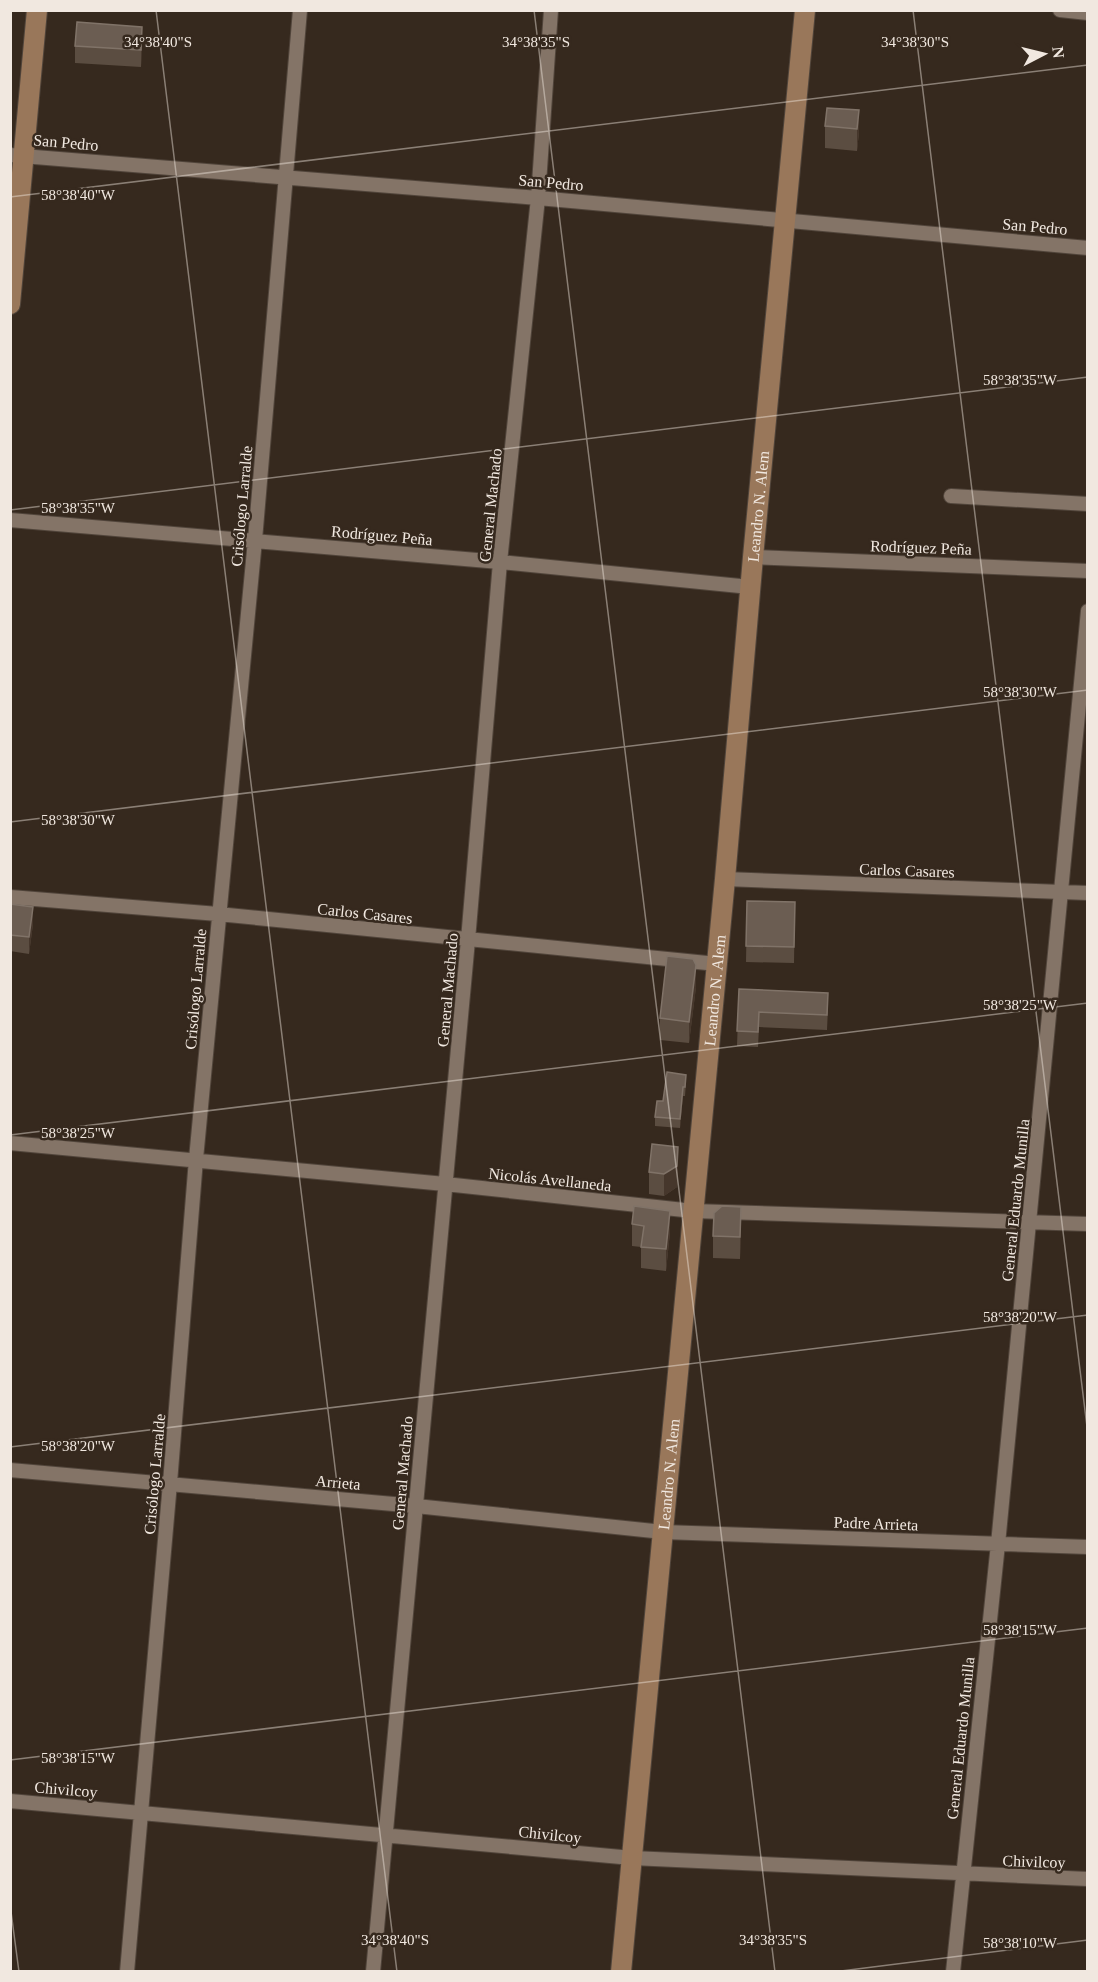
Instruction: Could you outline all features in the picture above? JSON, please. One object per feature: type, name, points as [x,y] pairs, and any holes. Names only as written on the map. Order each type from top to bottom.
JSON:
[{"type":"street","points":[[10,304],[17,155],[37,10]]},
{"type":"street","name":"Crisólogo Larralde","points":[[127,1971],[196,1159],[255,540],[284,177],[300,10]]},
{"type":"street","name":"General Machado","points":[[373,1971],[468,940],[500,562],[538,198],[551,10]]},
{"type":"street","name":"Leandro N. Alem","points":[[621,1971],[805,10]]},
{"type":"street","points":[[1060,10],[1088,13]]},
{"type":"street","name":"San Pedro","points":[[17,155],[538,198],[1088,248]]},
{"type":"street","points":[[951,496],[1088,504]]},
{"type":"street","name":"Rodríguez Peña","points":[[10,520],[500,562],[750,587]]},
{"type":"street","name":"Rodríguez Peña","points":[[753,557],[1088,571]]},
{"type":"street","name":"General Eduardo Munilla","points":[[953,1971],[998,1544],[1088,611]]},
{"type":"street","name":"Carlos Casares","points":[[725,879],[1088,893]]},
{"type":"street","name":"Carlos Casares","points":[[10,897],[218,914],[717,964]]},
{"type":"street","name":"Nicolás Avellaneda","points":[[10,1143],[196,1159],[693,1211],[1088,1224]]},
{"type":"street","name":"Arrieta","points":[[10,1470],[416,1506],[663,1532]]},
{"type":"street","name":"Padre Arrieta","points":[[663,1532],[1088,1547]]},
{"type":"street","name":"Chivilcoy","points":[[10,1801],[632,1858],[962,1875],[1088,1879]]},
{"type":"building","points":[[77,22],[142,27],[141,50],[75,46]]},
{"type":"building","points":[[827,108],[859,110],[857,129],[825,126]]},
{"type":"building","points":[[747,901],[795,902],[794,947],[746,946]]},
{"type":"building","points":[[10,904],[33,907],[29,937],[10,935]]},
{"type":"building","points":[[667,956],[693,959],[696,965],[689,1022],[660,1018]]},
{"type":"building","points":[[739,989],[828,993],[827,1015],[759,1012],[758,1032],[737,1031]]},
{"type":"building","points":[[667,1072],[686,1075],[680,1119],[655,1117],[657,1101],[663,1101]]},
{"type":"building","points":[[652,1144],[678,1147],[677,1166],[664,1174],[649,1172]]},
{"type":"building","points":[[634,1206],[670,1211],[666,1249],[641,1247],[644,1226],[632,1224]]},
{"type":"building","points":[[722,1206],[741,1207],[740,1237],[713,1236],[714,1213]]}]
